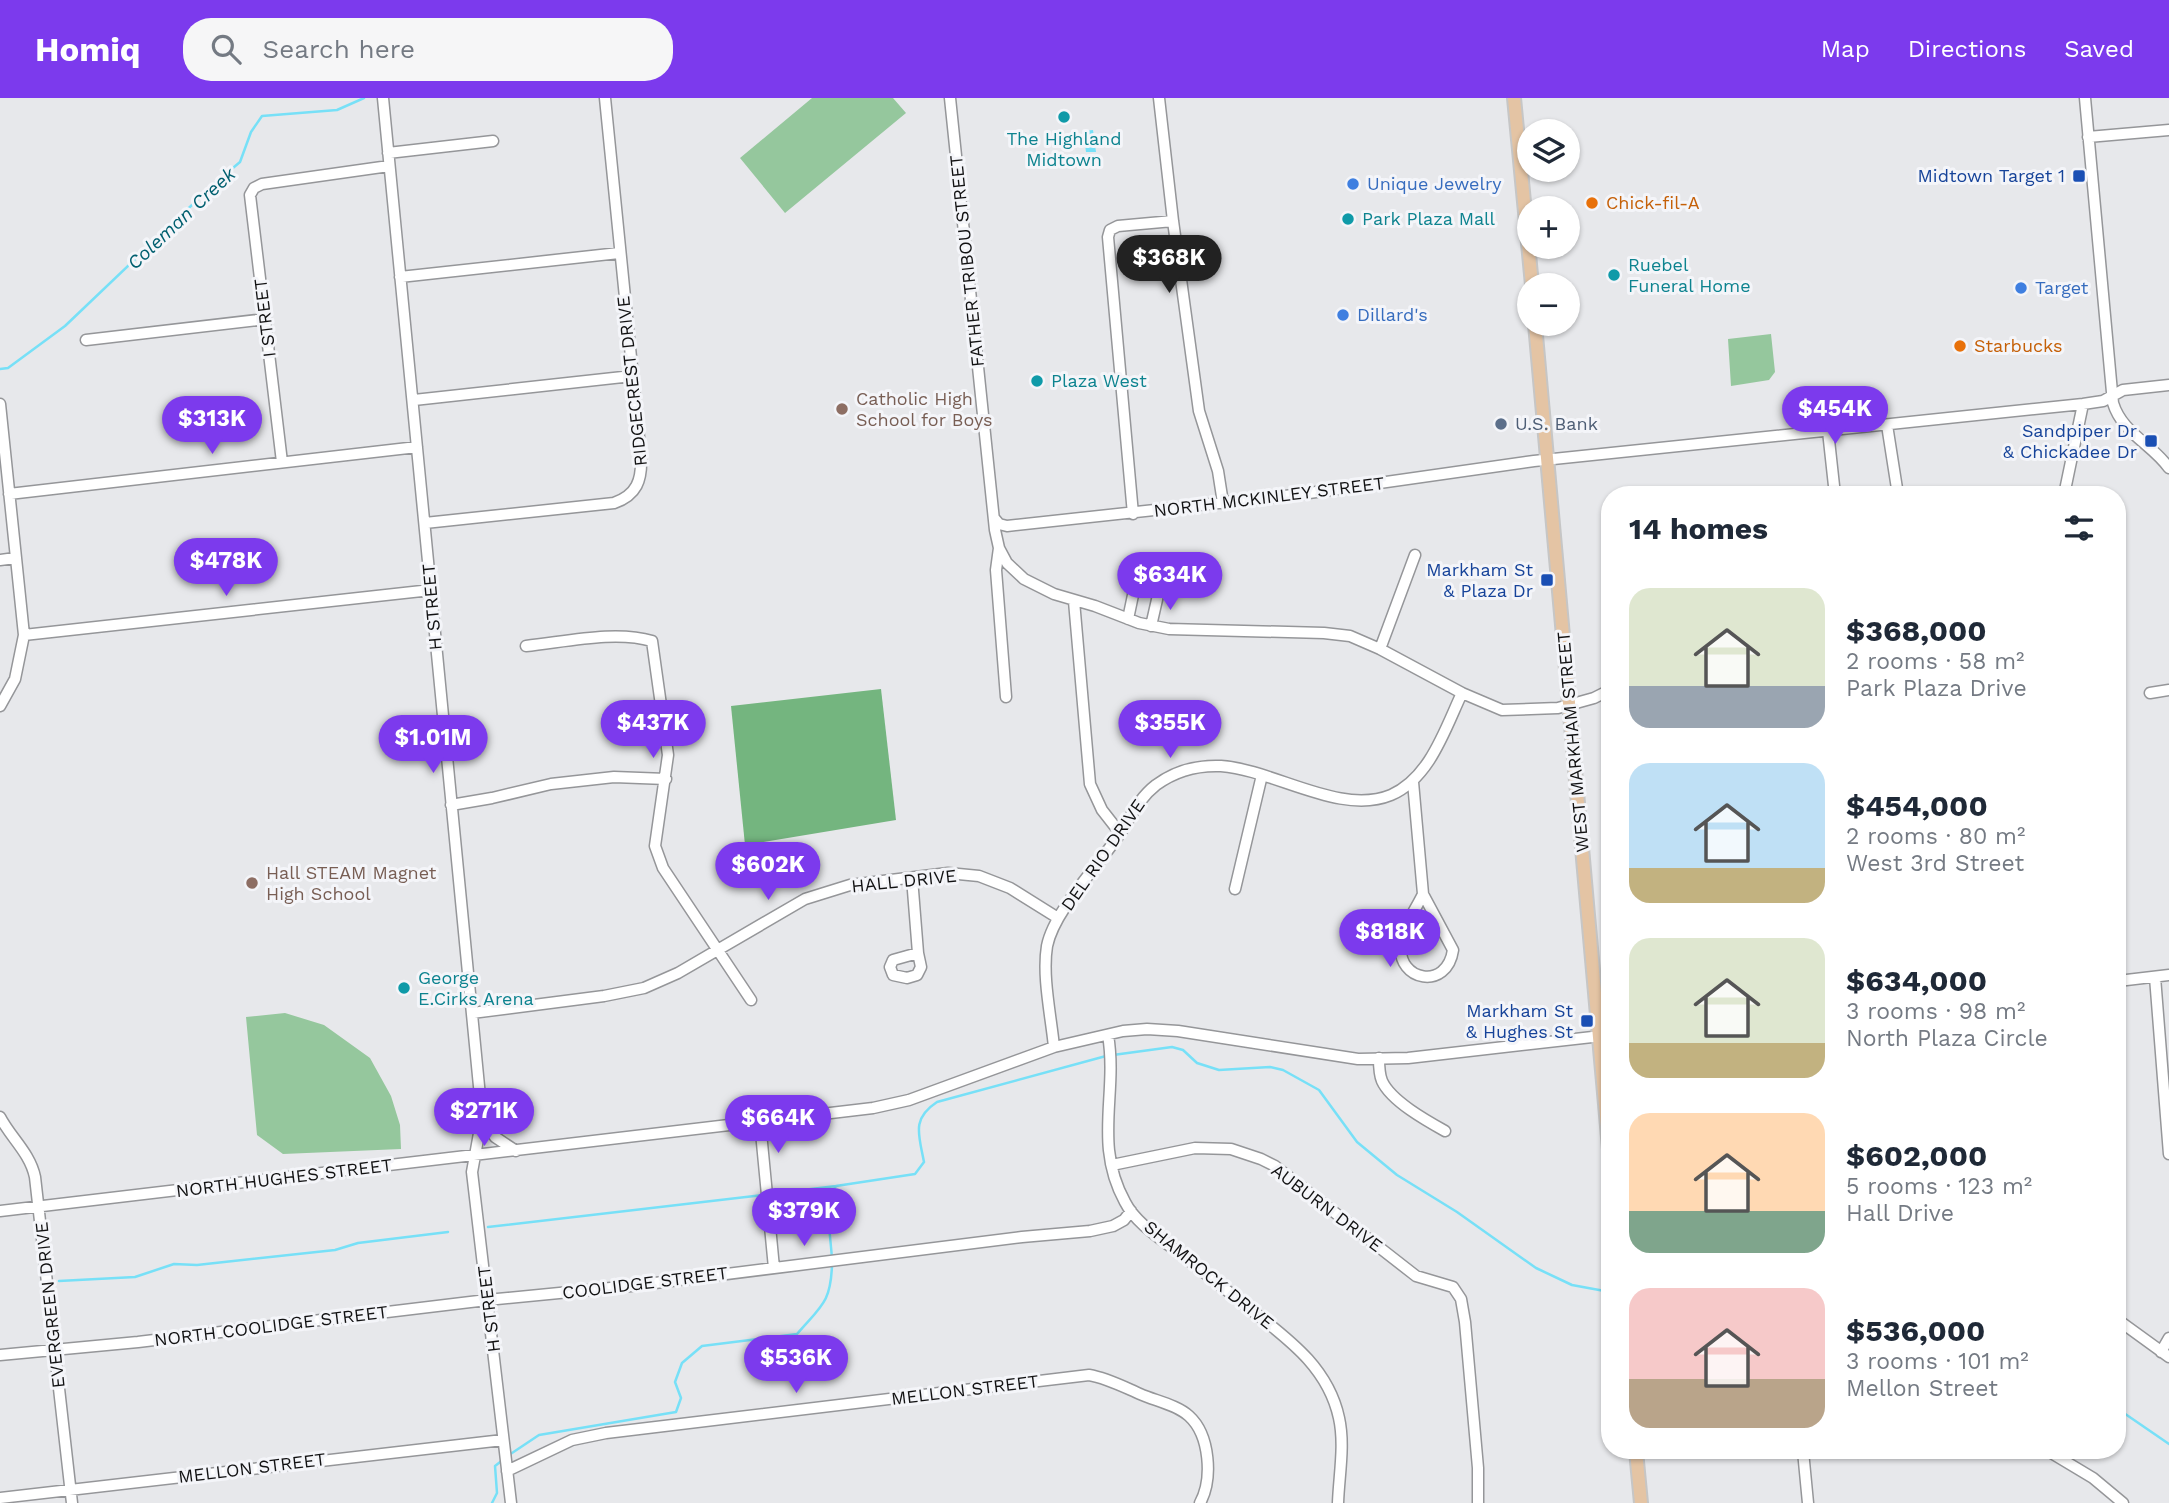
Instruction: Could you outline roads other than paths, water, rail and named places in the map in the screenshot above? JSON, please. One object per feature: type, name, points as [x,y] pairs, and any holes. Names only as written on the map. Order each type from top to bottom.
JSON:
[{"type":"main road","points":[[1514,98],[1531,273]]},
{"type":"main road","name":"WEST MARKHAM STREET","points":[[1536,336],[1570,705],[1601,998]]},
{"type":"main road","points":[[1637,1459],[1641,1503]]},
{"type":"street","name":"H STREET","points":[[383,98],[482,1116],[472,1172],[511,1503]]},
{"type":"street","name":"RIDGECREST DRIVE","points":[[425,523],[606,505],[628,497],[639,484],[642,468],[605,98]]},
{"type":"street","name":"FATHER TRIBOU STREET","points":[[950,98],[999,548],[996,570],[1006,697]]},
{"type":"street","points":[[1159,98],[1199,411],[1218,471],[1223,503]]},
{"type":"street","points":[[2085,98],[2112,396],[2115,409],[2126,428],[2169,468]]},
{"type":"street","points":[[2088,137],[2169,130]]},
{"type":"street","points":[[388,153],[494,141]]},
{"type":"street","name":"I STREET","points":[[282,462],[250,200],[254,188],[266,183],[389,166]]},
{"type":"street","points":[[1133,514],[1108,237],[1113,228],[1173,221]]},
{"type":"street","points":[[401,277],[619,253]]},
{"type":"street","points":[[86,340],[266,319]]},
{"type":"street","points":[[414,400],[632,376]]},
{"type":"street","name":"NORTH MCKINLEY STREET","points":[[994,518],[999,524],[1007,526],[1133,514],[1547,459],[2083,404],[2103,401],[2123,390],[2169,385]]},
{"type":"street","points":[[0,404],[1,439],[24,635],[15,679],[0,706]]},
{"type":"street","points":[[2066,486],[2083,404]]},
{"type":"street","points":[[1887,425],[1897,486]]},
{"type":"street","points":[[1828,431],[1834,486]]},
{"type":"street","points":[[9,494],[417,447]]},
{"type":"street","points":[[999,548],[1007,563],[1024,579],[1054,594],[1151,626],[1191,630],[1336,634],[1362,640],[1462,693],[1502,710],[1518,711],[1570,705],[1601,694]]},
{"type":"street","points":[[1380,649],[1415,555]]},
{"type":"street","points":[[0,560],[15,558]]},
{"type":"street","points":[[1128,619],[1137,576],[1146,571],[1156,574],[1161,582],[1151,626]]},
{"type":"street","points":[[24,635],[431,590]]},
{"type":"street","points":[[1074,601],[1090,784],[1102,810],[1120,833]]},
{"type":"street","points":[[526,646],[621,637],[652,640],[668,755],[655,839],[656,852],[663,868],[716,951],[751,1000]]},
{"type":"street","points":[[2150,693],[2169,690]]},
{"type":"street","points":[[1423,894],[1402,937],[1401,952],[1402,959],[1411,971],[1422,977],[1429,977],[1439,975],[1449,966],[1453,950],[1423,894],[1413,782],[1430,758],[1462,693]]},
{"type":"street","name":"DEL RIO DRIVE","points":[[1054,1046],[1046,957],[1050,935],[1058,918],[1146,793],[1169,777],[1209,766],[1223,766],[1262,775],[1352,801],[1390,795],[1413,782]]},
{"type":"street","points":[[1235,889],[1262,775]]},
{"type":"street","points":[[451,805],[551,784],[614,777],[666,779]]},
{"type":"street","name":"HALL DRIVE","points":[[472,1013],[644,988],[669,978],[818,893],[850,885],[948,873],[988,878],[1010,888],[1058,918]]},
{"type":"street","points":[[912,878],[918,953]]},
{"type":"street","points":[[2126,980],[2169,975]]},
{"type":"street","points":[[2155,977],[2169,1154]]},
{"type":"street","name":"NORTH HUGHES STREET","points":[[0,1211],[896,1104],[1054,1046],[1147,1029],[1178,1031],[1337,1057],[1379,1058],[1408,1058],[1601,1036]]},
{"type":"street","name":"SHAMROCK DRIVE","points":[[1108,1035],[1111,1055],[1107,1140],[1118,1188],[1130,1211],[1155,1234],[1292,1343],[1314,1366],[1330,1392],[1339,1421],[1341,1444],[1338,1503]]},
{"type":"street","points":[[1379,1058],[1380,1072],[1386,1088],[1423,1119],[1446,1132]]},
{"type":"street","points":[[482,1116],[495,1138],[516,1151]]},
{"type":"street","name":"EVERGREEN DRIVE","points":[[0,1117],[29,1158],[35,1177],[72,1503]]},
{"type":"street","points":[[760,1122],[774,1268]]},
{"type":"street","name":"AUBURN DRIVE","points":[[1112,1165],[1195,1147],[1223,1148],[1246,1153],[1275,1166],[1416,1276],[1453,1287],[1461,1299],[1465,1322],[1478,1468],[1478,1503]]},
{"type":"street","name":"COOLIDGE STREET","points":[[487,1300],[631,1286],[1010,1238],[1106,1229],[1124,1220],[1130,1211]]},
{"type":"street","name":"NORTH COOLIDGE STREET","points":[[0,1355],[55,1351],[487,1300]]},
{"type":"street","points":[[2126,1326],[2165,1355],[2169,1338]]},
{"type":"street","name":"MELLON STREET","points":[[507,1467],[572,1440],[593,1435],[1076,1376],[1096,1376],[1182,1411],[1196,1423],[1203,1437],[1206,1462],[1206,1489],[1200,1503]]},
{"type":"street","name":"MELLON STREET","points":[[0,1498],[504,1443]]},
{"type":"street","points":[[1804,1459],[1808,1503]]},
{"type":"street","points":[[2061,1459],[2093,1478],[2123,1503]]},
{"type":"water","points":[[1093,130],[1096,152],[1086,152],[1083,131]]},
{"type":"waterway","name":"Coleman Creek","points":[[0,369],[8,368],[65,326],[240,162],[251,132],[262,116],[337,110],[364,98]]},
{"type":"waterway","points":[[1113,1055],[1172,1047],[1183,1050],[1197,1063],[1219,1070],[1270,1067],[1283,1070],[1319,1090],[1357,1142],[1397,1175],[1457,1212],[1536,1268],[1572,1285],[1601,1290]]},
{"type":"waterway","points":[[832,1258],[827,1204],[836,1186],[915,1174],[924,1162],[919,1136],[920,1121],[937,1102],[1106,1056]]},
{"type":"waterway","points":[[770,1194],[836,1186]]},
{"type":"waterway","points":[[488,1227],[763,1195]]},
{"type":"waterway","points":[[59,1281],[135,1277],[174,1264],[197,1265],[335,1250],[358,1243],[448,1232]]},
{"type":"waterway","points":[[509,1455],[539,1435],[676,1412],[681,1398],[675,1382],[682,1363],[702,1346],[797,1334],[827,1296],[832,1264]]},
{"type":"waterway","points":[[2126,1414],[2169,1444]]},
{"type":"waterway","points":[[492,1503],[497,1493],[495,1466],[504,1459]]},
{"type":"place","name":"The Highland Midtown","points":[[1064,117]]},
{"type":"place","name":"Midtown Target 1","points":[[2079,176]]},
{"type":"place","name":"Unique Jewelry","points":[[1353,184]]},
{"type":"place","name":"Chick-fil-A","points":[[1592,203]]},
{"type":"place","name":"Park Plaza Mall","points":[[1348,219]]},
{"type":"place","name":"Ruebel Funeral Home","points":[[1614,275]]},
{"type":"place","name":"Target","points":[[2021,288]]},
{"type":"place","name":"Dillard's","points":[[1343,315]]},
{"type":"place","name":"Starbucks","points":[[1960,346]]},
{"type":"place","name":"Plaza West","points":[[1037,381]]},
{"type":"place","name":"Catholic High School for Boys","points":[[842,409]]},
{"type":"place","name":"U.S. Bank","points":[[1501,424]]},
{"type":"place","name":"Sandpiper Dr & Chickadee Dr","points":[[2151,441]]},
{"type":"place","name":"Markham St & Plaza Dr","points":[[1547,580]]},
{"type":"place","name":"Hall STEAM Magnet High School","points":[[252,883]]},
{"type":"place","name":"George E.Cirks Arena","points":[[404,988]]},
{"type":"place","name":"Markham St & Hughes St","points":[[1587,1021]]}]
